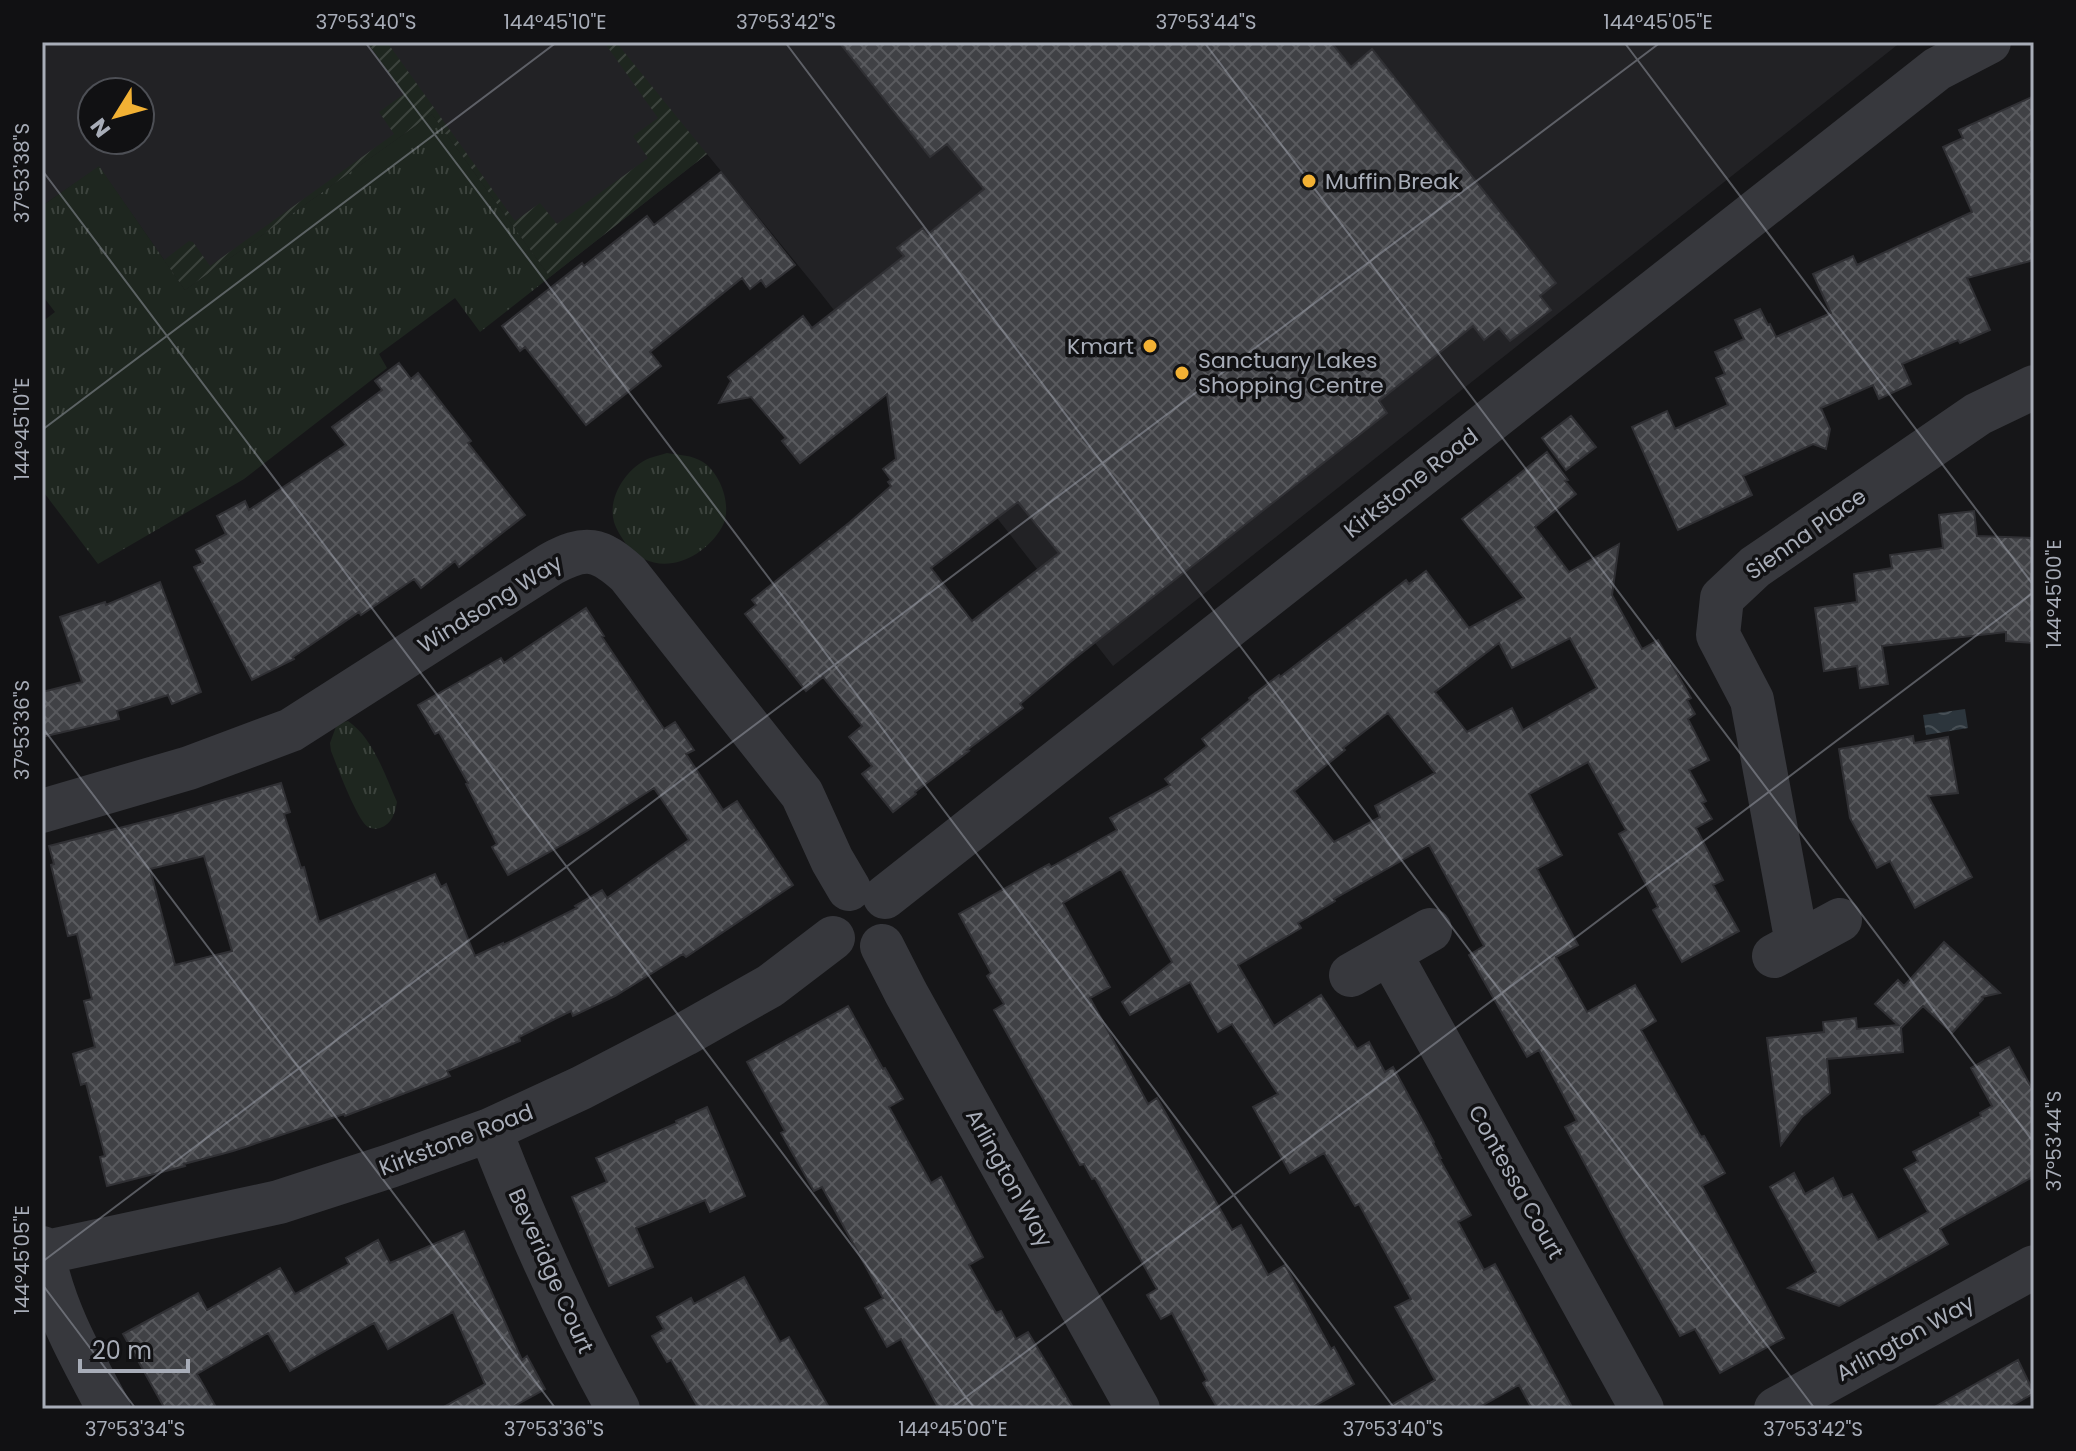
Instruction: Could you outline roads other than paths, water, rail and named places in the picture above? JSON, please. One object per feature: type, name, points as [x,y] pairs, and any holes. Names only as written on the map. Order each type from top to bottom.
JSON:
[{"type":"street","name":"Kirkstone Road","points":[[867,893],[1947,56],[1989,42]]},
{"type":"street","name":"Sienna Place","points":[[1840,920],[1784,950],[1752,700],[1718,635],[1722,598],[1755,567],[1978,414],[2034,387]]},
{"type":"street","name":"Windsong Way","points":[[42,811],[189,768],[291,730],[551,564],[580,551],[591,551],[615,562],[628,574],[802,794],[832,860],[867,893]]},
{"type":"street","points":[[841,893],[867,893],[891,907],[893,928],[882,946],[861,953],[850,951],[833,938],[829,910],[841,893]]},
{"type":"street","points":[[1351,975],[1430,930]]},
{"type":"street","name":"Kirkstone Road","points":[[42,1251],[279,1202],[490,1130],[581,1088],[685,1034],[770,986],[833,938]]},
{"type":"street","name":"Arlington Way","points":[[882,946],[1138,1409]]},
{"type":"street","name":"Contessa Court","points":[[1390,954],[1642,1409]]},
{"type":"street","name":"Beveridge Court","points":[[490,1130],[583,1345],[618,1409]]},
{"type":"street","points":[[42,1251],[61,1317],[109,1409]]},
{"type":"street","name":"Arlington Way","points":[[1776,1409],[2034,1267]]},
{"type":"water","points":[[1965,709],[1968,728],[1926,735],[1923,715]]},
{"type":"place","name":"Muffin Break","points":[[1309,181]]},
{"type":"place","name":"Kmart","points":[[1150,346]]},
{"type":"place","name":"Sanctuary Lakes Shopping Centre","points":[[1182,373]]}]
